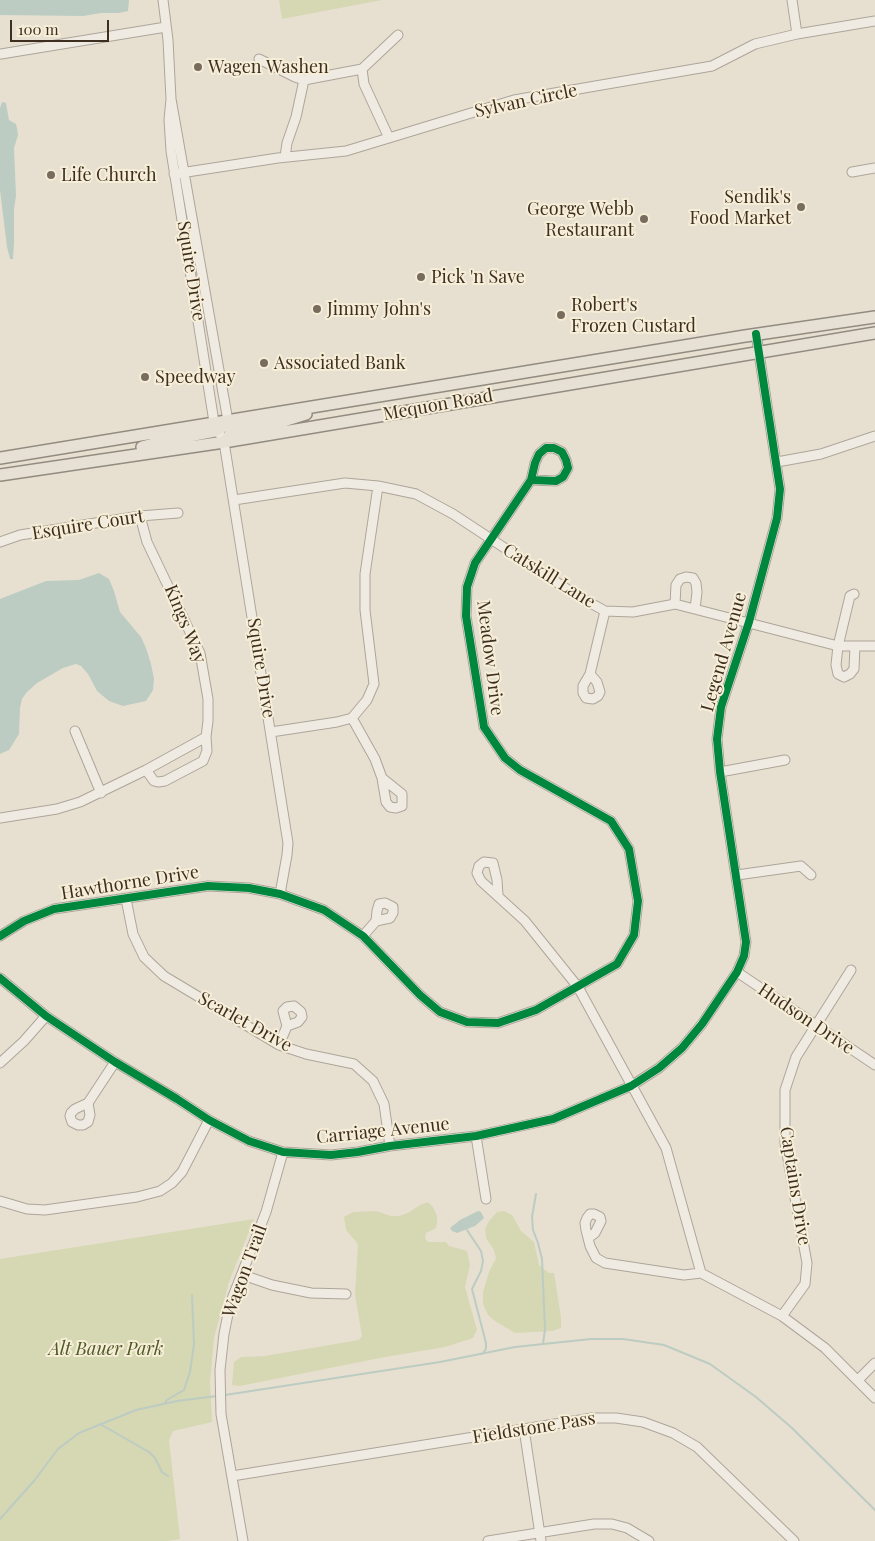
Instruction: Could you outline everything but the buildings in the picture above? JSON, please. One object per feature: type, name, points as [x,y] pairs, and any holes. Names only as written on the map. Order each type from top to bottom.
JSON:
[{"type":"main road","name":"Mequon Road","points":[[228,420],[756,334],[875,317]]},
{"type":"main road","name":"Mequon Road","points":[[0,475],[224,442],[875,333]]},
{"type":"main road","points":[[224,442],[233,432],[240,428],[276,423],[336,403]]},
{"type":"main road","points":[[0,458],[216,426],[222,427],[228,420]]},
{"type":"main road","points":[[119,456],[144,446],[206,434],[216,426]]},
{"type":"street","name":"Squire Drive","points":[[163,0],[171,99],[228,420],[224,442]]},
{"type":"street","points":[[792,0],[797,34]]},
{"type":"street","name":"Sylvan Circle","points":[[174,174],[285,157],[346,151],[514,100],[712,66],[755,44],[797,34],[875,22]]},
{"type":"street","points":[[1,54],[166,27]]},
{"type":"street","points":[[259,59],[295,78],[304,80],[362,70],[398,35]]},
{"type":"street","points":[[362,70],[364,84],[389,138]]},
{"type":"street","points":[[285,157],[304,80]]},
{"type":"street","name":"Squire Drive","points":[[171,99],[169,136],[174,174],[216,426],[224,442],[234,500],[288,843],[280,894]]},
{"type":"street","points":[[852,172],[875,168]]},
{"type":"street","name":"Legend Avenue","points":[[631,1086],[659,1068],[682,1048],[702,1024],[737,972],[744,956],[746,942],[720,772],[717,739],[721,707],[749,622],[777,518],[780,489],[756,334]]},
{"type":"street","points":[[777,462],[821,454],[875,436]]},
{"type":"street","points":[[546,448],[554,448],[562,452],[568,468],[563,477],[556,480],[531,480],[539,454],[546,448]]},
{"type":"street","name":"Meadow Drive","points":[[531,480],[475,563],[467,587],[466,616],[484,727],[505,758],[520,770],[611,820],[629,849],[638,901],[634,935],[617,964],[578,987]]},
{"type":"street","name":"Catskill Lane","points":[[234,500],[345,483],[378,486],[416,494],[453,514],[576,596],[605,611],[633,612],[675,604],[838,646],[875,646]]},
{"type":"street","points":[[271,732],[352,718],[367,700],[374,684],[365,610],[365,574],[378,486]]},
{"type":"street","name":"Esquire Court","points":[[0,542],[20,535],[140,516],[178,513]]},
{"type":"street","name":"Kings Way","points":[[140,516],[147,542],[200,653],[208,699],[206,738],[208,751],[203,761],[165,781],[154,781],[146,770]]},
{"type":"street","points":[[675,604],[676,585],[680,579],[686,577],[693,578],[696,583],[697,592],[695,609]]},
{"type":"street","points":[[854,594],[850,596],[838,646],[836,665],[838,674],[844,677],[854,669],[855,646]]},
{"type":"street","points":[[590,674],[605,611]]},
{"type":"street","points":[[352,718],[375,759],[382,778]]},
{"type":"street","points":[[75,731],[101,793]]},
{"type":"street","points":[[0,818],[56,809],[101,793],[206,738]]},
{"type":"street","points":[[720,772],[785,760]]},
{"type":"street","points":[[737,875],[801,866],[811,875]]},
{"type":"street","name":"Hawthorne Drive","points":[[0,936],[24,921],[54,910],[208,886],[249,888],[280,894],[324,910],[363,936],[420,995],[440,1012],[467,1022],[498,1023],[536,1010],[578,987]]},
{"type":"street","points":[[498,895],[525,921],[578,987],[666,1148],[701,1274]]},
{"type":"street","name":"Scarlet Drive","points":[[126,899],[132,934],[144,957],[164,976],[279,1045],[306,1054],[354,1064],[373,1081],[384,1104],[390,1146]]},
{"type":"street","points":[[363,936],[376,921]]},
{"type":"street","name":"Captains Drive","points":[[782,1316],[805,1284],[807,1263],[785,1143],[785,1090],[796,1057],[851,970]]},
{"type":"street","name":"Hudson Drive","points":[[737,972],[875,1065]]},
{"type":"street","name":"Carriage Avenue","points":[[0,978],[46,1016],[208,1120],[249,1141],[283,1152],[331,1155],[476,1136],[553,1119],[631,1086]]},
{"type":"street","points":[[0,1063],[24,1041],[46,1016]]},
{"type":"street","points":[[279,1045],[287,1026]]},
{"type":"street","points":[[88,1103],[115,1062]]},
{"type":"street","points":[[0,1202],[27,1209],[45,1210],[137,1197],[160,1191],[172,1183],[182,1172],[208,1120]]},
{"type":"street","points":[[476,1136],[486,1199]]},
{"type":"street","name":"Wagon Trail","points":[[243,1541],[221,1414],[220,1370],[230,1304],[243,1275],[266,1212],[283,1152]]},
{"type":"street","points":[[588,1238],[596,1258],[605,1263],[684,1275],[701,1274],[782,1316],[825,1348],[875,1398]]},
{"type":"street","points":[[243,1275],[272,1285],[311,1293],[346,1294]]},
{"type":"street","points":[[858,1380],[875,1363]]},
{"type":"street","name":"Fieldstone Pass","points":[[232,1476],[592,1418],[616,1418],[643,1422],[674,1433],[697,1447],[794,1541]]},
{"type":"street","points":[[524,1429],[541,1537]]},
{"type":"street","points":[[488,1541],[541,1537],[594,1524],[612,1524],[627,1528],[649,1541]]},
{"type":"green space","points":[[279,0],[382,0],[282,19]]},
{"type":"green space","points":[[428,1202],[433,1207],[437,1216],[437,1223],[436,1228],[426,1233],[425,1238],[428,1242],[446,1242],[449,1246],[467,1251],[470,1265],[465,1287],[477,1330],[473,1338],[445,1347],[240,1386],[232,1385],[234,1362],[241,1357],[265,1356],[359,1340],[362,1336],[355,1295],[358,1244],[346,1230],[344,1217],[353,1212],[376,1211],[391,1216],[399,1216]]},
{"type":"green space","points":[[504,1211],[512,1215],[521,1231],[534,1242],[539,1265],[549,1273],[554,1273],[561,1328],[552,1331],[515,1333],[488,1315],[483,1304],[483,1292],[489,1272],[496,1258],[494,1250],[486,1238],[485,1229],[497,1212]]},
{"type":"green space","name":"Alt Bauer Park","points":[[254,1219],[229,1282],[214,1338],[210,1382],[212,1422],[173,1431],[169,1440],[180,1539],[167,1541],[0,1541],[0,1259]]},
{"type":"shaded area","points":[[0,0],[129,0],[128,11],[83,16],[0,15]]},
{"type":"shaded area","points":[[2,102],[6,103],[9,120],[16,124],[18,135],[14,148],[16,196],[13,259],[10,259],[7,247],[0,190],[0,108]]},
{"type":"shaded area","points":[[99,573],[109,579],[120,612],[141,637],[151,664],[154,679],[153,690],[146,701],[123,706],[109,701],[97,691],[88,674],[81,666],[76,664],[63,668],[37,683],[26,693],[20,708],[19,734],[9,750],[0,754],[0,599],[46,581],[79,580]]},
{"type":"shaded area","points":[[478,1211],[481,1212],[484,1218],[475,1226],[457,1233],[452,1231],[450,1228],[460,1220]]},
{"type":"waterway","points":[[536,1194],[532,1217],[533,1230],[542,1259],[545,1329],[543,1344]]},
{"type":"waterway","points":[[467,1230],[481,1251],[483,1261],[481,1271],[472,1289],[486,1343],[486,1349],[482,1354]]},
{"type":"waterway","points":[[165,1403],[184,1390],[190,1372],[194,1344],[192,1295]]},
{"type":"waterway","points":[[225,1395],[440,1362],[515,1347],[591,1339],[623,1339],[664,1345],[710,1364],[756,1397],[792,1428],[875,1510]]},
{"type":"waterway","points":[[0,1519],[34,1481],[58,1449],[79,1433],[136,1410],[177,1401],[217,1396]]},
{"type":"waterway","points":[[100,1424],[149,1452],[155,1458],[162,1472],[168,1476]]},
{"type":"cycle path","points":[[0,978],[46,1016],[115,1062],[209,1120],[249,1141],[283,1152],[331,1155],[358,1152],[390,1146],[476,1136],[553,1119],[631,1086],[659,1068],[682,1048],[702,1024],[737,972],[744,956],[746,942],[720,772],[717,739],[721,707],[749,622],[777,518],[780,489],[756,334]]},
{"type":"cycle path","points":[[0,936],[24,921],[54,909],[208,886],[249,888],[280,894],[324,910],[363,936],[420,995],[440,1012],[467,1022],[498,1023],[536,1010],[617,964],[634,935],[638,901],[629,849],[611,821],[520,770],[505,758],[484,727],[466,616],[467,587],[475,563],[531,480],[539,454],[546,448],[554,448],[562,452],[568,468],[563,477],[556,481],[531,480]]},
{"type":"place","name":"Wagen Washen","points":[[198,67]]},
{"type":"place","name":"Life Church","points":[[51,175]]},
{"type":"place","name":"Sendik's Food Market","points":[[801,207]]},
{"type":"place","name":"George Webb Restaurant","points":[[644,219]]},
{"type":"place","name":"Pick 'n Save","points":[[421,277]]},
{"type":"place","name":"Jimmy John's","points":[[317,309]]},
{"type":"place","name":"Robert's Frozen Custard","points":[[561,315]]},
{"type":"place","name":"Associated Bank","points":[[264,363]]},
{"type":"place","name":"Speedway","points":[[145,377]]}]
